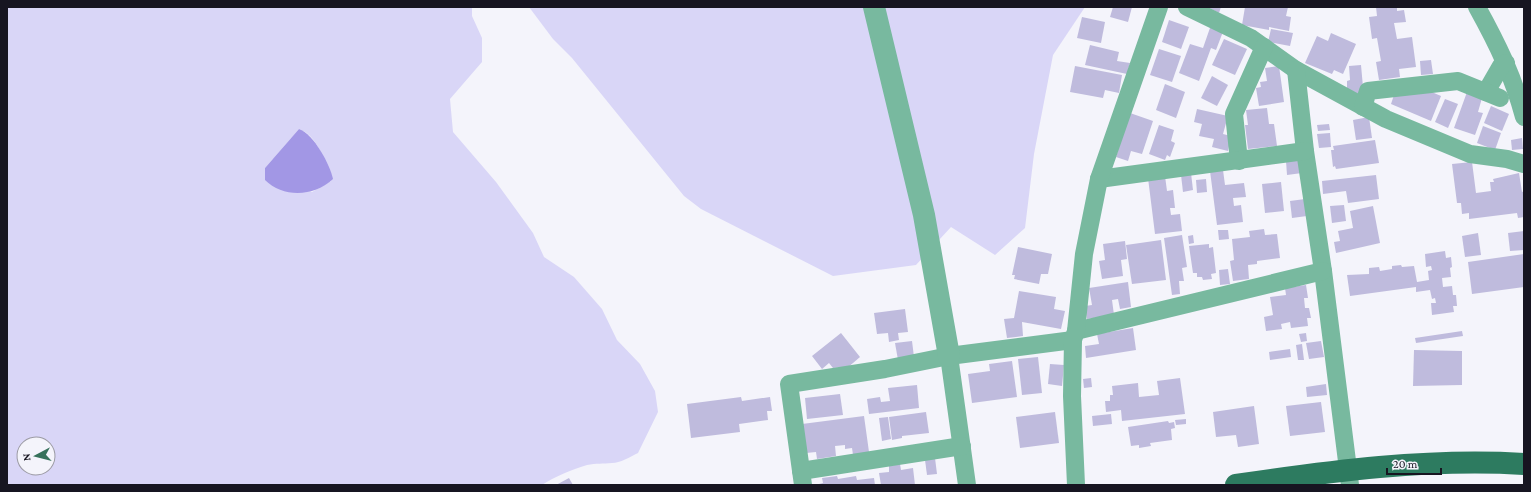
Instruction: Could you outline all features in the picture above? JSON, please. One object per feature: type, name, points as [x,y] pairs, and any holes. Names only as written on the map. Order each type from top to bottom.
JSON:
[{"type":"main road","points":[[1236,485],[1349,478],[1437,462],[1523,462]]},
{"type":"street","points":[[874,7],[924,215],[948,356],[967,485]]},
{"type":"street","points":[[1076,485],[1072,396],[1074,335],[1084,254],[1099,179],[1159,7]]},
{"type":"street","points":[[1187,7],[1251,38],[1296,70],[1386,119],[1470,154],[1507,159],[1524,164]]},
{"type":"street","points":[[1477,7],[1506,63],[1514,82],[1524,117]]},
{"type":"street","points":[[1239,161],[1234,114],[1264,47]]},
{"type":"street","points":[[1363,107],[1368,91],[1458,81],[1493,95],[1501,66],[1506,63]]},
{"type":"street","points":[[1296,70],[1305,151],[1323,271],[1349,478]]},
{"type":"street","points":[[1099,179],[1305,151]]},
{"type":"street","points":[[962,446],[802,478],[789,384],[885,369],[948,356],[1074,335],[1323,271]]},
{"type":"shaded area","points":[[7,7],[472,7],[472,16],[482,38],[482,62],[450,99],[453,132],[496,182],[533,233],[544,257],[574,277],[602,309],[617,340],[640,364],[655,391],[658,412],[638,453],[618,462],[590,464],[558,476],[542,485],[7,485]],"holes":[[[299,129],[312,138],[320,151],[331,181],[312,192],[265,168]]]},
{"type":"shaded area","points":[[529,7],[1085,7],[1053,55],[1034,154],[1025,228],[995,255],[951,227],[916,265],[833,276],[701,209],[684,196],[572,58],[553,39]]},
{"type":"shaded area","points":[[299,129],[305,132],[316,143],[329,166],[333,179],[317,189],[299,193],[281,190],[272,186],[265,180],[265,168]]},
{"type":"building","points":[[1113,7],[1132,7],[1128,22],[1110,17]]},
{"type":"building","points":[[1207,7],[1221,7],[1219,13]]},
{"type":"building","points":[[1245,7],[1288,7],[1286,16],[1291,17],[1289,31],[1269,27],[1269,30],[1242,25]]},
{"type":"building","points":[[1376,7],[1397,7],[1397,11],[1404,10],[1406,22],[1394,23],[1397,39],[1412,37],[1416,67],[1399,69],[1400,77],[1379,80],[1376,62],[1381,61],[1377,38],[1372,39],[1369,17],[1377,16]]},
{"type":"building","points":[[1082,17],[1105,22],[1101,43],[1077,38]]},
{"type":"building","points":[[1169,20],[1189,27],[1181,49],[1162,42]]},
{"type":"building","points":[[1211,25],[1224,29],[1216,50],[1211,48],[1199,81],[1179,73],[1190,44],[1203,48]]},
{"type":"building","points":[[1271,29],[1293,33],[1290,46],[1268,42]]},
{"type":"building","points":[[1331,33],[1356,44],[1343,74],[1334,70],[1332,74],[1305,63],[1317,36],[1328,41]]},
{"type":"building","points":[[1224,39],[1247,49],[1235,75],[1212,65]]},
{"type":"building","points":[[1090,45],[1119,52],[1117,61],[1130,63],[1127,74],[1085,65]]},
{"type":"building","points":[[1159,49],[1181,56],[1172,82],[1150,75]]},
{"type":"building","points":[[1431,60],[1433,74],[1421,75],[1420,61]]},
{"type":"building","points":[[1361,65],[1364,98],[1347,90],[1347,81],[1350,80],[1349,66]]},
{"type":"building","points":[[1075,66],[1122,75],[1119,93],[1105,90],[1103,98],[1070,92]]},
{"type":"building","points":[[1279,66],[1284,102],[1259,106],[1256,88],[1261,87],[1260,82],[1267,81],[1265,68]]},
{"type":"building","points":[[1212,76],[1228,85],[1217,106],[1201,98]]},
{"type":"building","points":[[1165,84],[1185,92],[1176,118],[1156,110]]},
{"type":"building","points":[[1427,90],[1441,96],[1431,121],[1391,104],[1394,95]]},
{"type":"building","points":[[1467,92],[1482,98],[1478,112],[1483,113],[1475,135],[1454,128]]},
{"type":"building","points":[[1445,99],[1458,104],[1448,128],[1435,122]]},
{"type":"building","points":[[1491,106],[1509,114],[1502,131],[1484,123]]},
{"type":"building","points":[[1267,108],[1269,124],[1274,124],[1277,146],[1248,149],[1245,125],[1248,125],[1246,110]]},
{"type":"building","points":[[1197,109],[1228,116],[1223,134],[1231,136],[1228,151],[1212,147],[1214,139],[1199,136],[1202,124],[1194,122]]},
{"type":"building","points":[[1130,113],[1153,121],[1142,154],[1131,151],[1128,161],[1116,157]]},
{"type":"building","points":[[1369,117],[1372,138],[1356,140],[1353,120]]},
{"type":"building","points":[[1329,124],[1330,130],[1318,131],[1317,125]]},
{"type":"building","points":[[1159,125],[1174,130],[1171,141],[1175,143],[1170,157],[1167,155],[1165,160],[1149,154]]},
{"type":"building","points":[[1483,126],[1501,133],[1495,150],[1477,143]]},
{"type":"building","points":[[1330,133],[1331,147],[1319,148],[1317,134]]},
{"type":"building","points":[[1522,138],[1523,149],[1512,150],[1511,140]]},
{"type":"building","points":[[1375,140],[1379,163],[1336,169],[1335,166],[1333,167],[1331,150],[1334,150],[1333,146]]},
{"type":"building","points":[[1300,159],[1302,173],[1287,175],[1286,161]]},
{"type":"building","points":[[1472,162],[1476,193],[1491,191],[1490,182],[1494,182],[1493,179],[1519,173],[1522,192],[1524,191],[1524,217],[1518,218],[1517,213],[1469,219],[1469,213],[1462,214],[1461,203],[1457,203],[1452,164]]},
{"type":"building","points":[[1223,170],[1225,185],[1244,183],[1246,197],[1233,198],[1234,206],[1241,205],[1243,222],[1217,225],[1210,171]]},
{"type":"building","points":[[1191,173],[1193,190],[1183,192],[1181,175]]},
{"type":"building","points":[[1376,175],[1379,199],[1348,203],[1346,191],[1323,194],[1322,181]]},
{"type":"building","points":[[1165,176],[1167,191],[1173,190],[1175,208],[1170,208],[1171,215],[1180,214],[1182,231],[1155,234],[1148,178]]},
{"type":"building","points":[[1206,179],[1207,192],[1197,193],[1196,180]]},
{"type":"building","points":[[1281,182],[1284,211],[1265,213],[1262,184]]},
{"type":"building","points":[[1305,199],[1307,216],[1292,218],[1290,201]]},
{"type":"building","points":[[1344,205],[1346,221],[1332,223],[1330,206]]},
{"type":"building","points":[[1373,206],[1380,243],[1336,253],[1334,242],[1340,241],[1338,231],[1353,228],[1350,211]]},
{"type":"building","points":[[1264,229],[1265,235],[1277,234],[1280,258],[1257,261],[1257,264],[1248,265],[1249,279],[1233,281],[1230,261],[1234,260],[1232,239],[1250,237],[1249,231]]},
{"type":"building","points":[[1218,230],[1228,230],[1229,239],[1219,240]]},
{"type":"building","points":[[1524,231],[1524,250],[1510,251],[1508,233]]},
{"type":"building","points":[[1478,233],[1481,255],[1465,257],[1462,236]]},
{"type":"building","points":[[1182,235],[1187,267],[1182,268],[1184,281],[1179,281],[1180,294],[1172,295],[1164,238]]},
{"type":"building","points":[[1193,235],[1194,243],[1189,244],[1188,236]]},
{"type":"building","points":[[1161,240],[1166,280],[1132,284],[1126,245]]},
{"type":"building","points":[[1125,241],[1127,259],[1121,260],[1123,276],[1102,279],[1099,261],[1105,260],[1103,244]]},
{"type":"building","points":[[1209,244],[1209,248],[1213,247],[1216,273],[1211,274],[1212,279],[1203,280],[1202,277],[1197,277],[1197,273],[1193,273],[1189,246]]},
{"type":"building","points":[[1018,247],[1052,254],[1048,274],[1041,274],[1039,284],[1014,279],[1015,275],[1012,275]]},
{"type":"building","points":[[1445,251],[1446,258],[1451,257],[1452,267],[1450,268],[1451,277],[1442,278],[1443,287],[1452,286],[1453,295],[1456,295],[1457,306],[1453,306],[1454,312],[1432,315],[1431,303],[1436,303],[1435,298],[1432,299],[1430,290],[1416,292],[1416,287],[1350,296],[1347,275],[1369,274],[1369,268],[1379,267],[1380,271],[1392,269],[1392,266],[1401,265],[1402,267],[1414,266],[1417,282],[1429,280],[1428,271],[1432,270],[1431,266],[1426,267],[1425,254]]},
{"type":"building","points":[[1524,254],[1524,287],[1472,294],[1468,262]]},
{"type":"building","points":[[1228,269],[1230,284],[1220,285],[1219,270]]},
{"type":"building","points":[[1128,282],[1131,307],[1120,309],[1118,299],[1112,300],[1114,315],[1087,319],[1085,306],[1092,305],[1089,288]]},
{"type":"building","points":[[1306,285],[1308,298],[1304,298],[1305,308],[1309,308],[1311,318],[1307,318],[1308,326],[1291,328],[1290,322],[1281,324],[1282,329],[1266,331],[1264,317],[1273,315],[1270,297],[1286,295],[1285,288]]},
{"type":"building","points":[[1019,291],[1056,297],[1054,309],[1065,311],[1061,329],[1022,322],[1023,336],[1007,338],[1004,319],[1014,318]]},
{"type":"building","points":[[905,309],[908,332],[898,333],[899,340],[889,342],[888,333],[877,334],[874,313]]},
{"type":"building","points":[[1133,328],[1136,350],[1086,358],[1085,346],[1099,344],[1097,334]]},
{"type":"building","points":[[1462,331],[1463,336],[1416,343],[1415,338]]},
{"type":"building","points":[[841,333],[860,357],[846,369],[845,367],[833,368],[829,363],[822,369],[812,356]]},
{"type":"building","points":[[1306,333],[1307,341],[1301,342],[1299,334]]},
{"type":"building","points":[[912,341],[914,357],[898,360],[895,343]]},
{"type":"building","points":[[1321,341],[1324,357],[1309,359],[1306,343]]},
{"type":"building","points":[[1302,344],[1304,360],[1298,360],[1296,345]]},
{"type":"building","points":[[1290,349],[1291,357],[1270,360],[1269,352]]},
{"type":"building","points":[[1414,350],[1462,351],[1462,385],[1413,386]]},
{"type":"building","points":[[1038,357],[1042,393],[1022,395],[1018,359]]},
{"type":"building","points":[[1012,361],[1017,397],[972,403],[968,374],[990,371],[989,364]]},
{"type":"building","points":[[1050,364],[1064,365],[1062,386],[1048,384]]},
{"type":"building","points":[[1091,378],[1092,387],[1084,388],[1083,379]]},
{"type":"building","points":[[1180,378],[1185,414],[1122,421],[1121,410],[1106,412],[1105,401],[1110,401],[1110,395],[1113,395],[1112,386],[1138,383],[1139,397],[1159,395],[1157,381]]},
{"type":"building","points":[[1326,384],[1327,395],[1307,397],[1306,387]]},
{"type":"building","points":[[917,385],[919,408],[869,414],[867,399],[880,397],[881,402],[890,401],[888,388]]},
{"type":"building","points":[[840,394],[843,415],[807,419],[805,398]]},
{"type":"building","points":[[741,397],[742,401],[770,397],[772,411],[767,411],[768,420],[739,424],[740,432],[691,438],[687,404]]},
{"type":"building","points":[[1321,402],[1325,432],[1290,436],[1286,406]]},
{"type":"building","points":[[1254,406],[1259,444],[1238,447],[1236,435],[1216,437],[1213,412]]},
{"type":"building","points":[[926,412],[929,433],[902,436],[902,438],[892,440],[889,417]]},
{"type":"building","points":[[1055,412],[1059,443],[1020,448],[1016,417]]},
{"type":"building","points":[[1111,414],[1112,424],[1093,426],[1092,416]]},
{"type":"building","points":[[864,416],[869,452],[853,455],[852,448],[845,449],[845,445],[835,446],[836,456],[817,459],[816,452],[806,453],[802,424]]},
{"type":"building","points":[[888,417],[891,439],[882,441],[879,418]]},
{"type":"building","points":[[1186,419],[1186,424],[1176,425],[1175,420]]},
{"type":"building","points":[[1168,421],[1169,423],[1174,422],[1175,428],[1171,429],[1172,440],[1150,443],[1151,446],[1139,448],[1139,445],[1131,446],[1128,427]]},
{"type":"building","points":[[935,458],[937,474],[927,475],[925,460]]},
{"type":"building","points":[[900,464],[901,470],[913,468],[915,485],[881,485],[879,473],[889,472],[889,466]]},
{"type":"building","points":[[837,476],[838,479],[856,476],[857,480],[874,478],[875,485],[815,485],[823,483],[822,478]]},
{"type":"building","points":[[569,478],[573,485],[556,485]]}]
